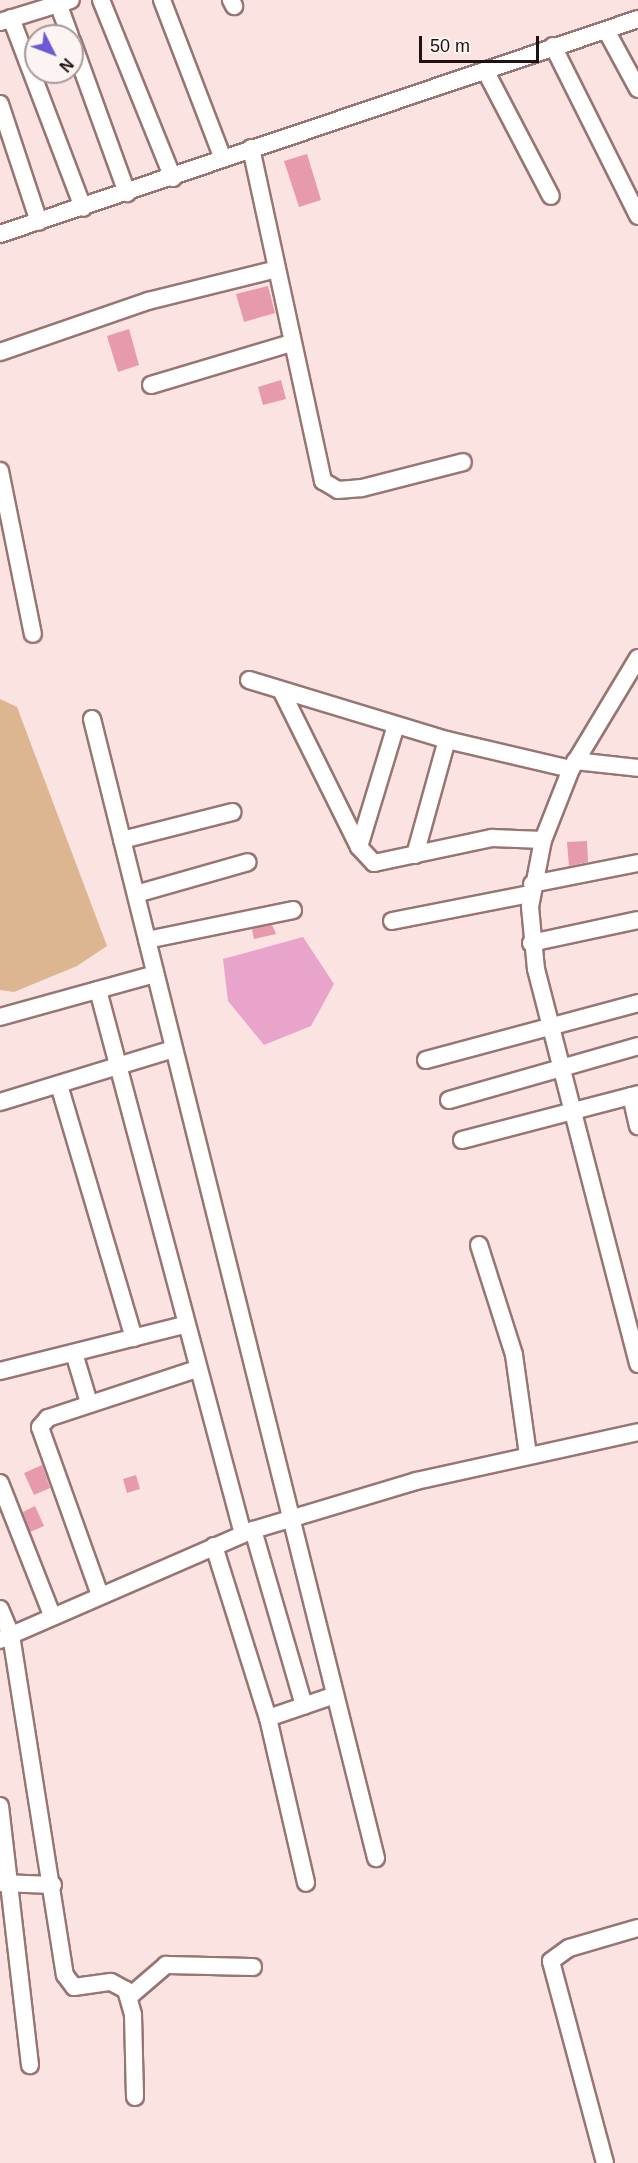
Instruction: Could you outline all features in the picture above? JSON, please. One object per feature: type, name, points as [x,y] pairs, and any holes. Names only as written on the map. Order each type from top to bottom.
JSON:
[{"type":"street","points":[[101,0],[173,178]]},
{"type":"street","points":[[162,0],[223,159]]},
{"type":"street","points":[[68,24],[65,2],[38,5],[6,20],[83,208]]},
{"type":"street","points":[[0,234],[173,178],[251,148],[638,19]]},
{"type":"street","points":[[606,30],[638,89]]},
{"type":"street","points":[[553,46],[638,216]]},
{"type":"street","points":[[484,70],[551,196]]},
{"type":"street","points":[[84,74],[127,193]]},
{"type":"street","points":[[0,104],[39,222]]},
{"type":"street","points":[[251,148],[291,343],[329,488],[362,488],[463,462]]},
{"type":"street","points":[[0,352],[148,301],[277,269]]},
{"type":"street","points":[[151,385],[291,343]]},
{"type":"street","points":[[0,471],[33,634]]},
{"type":"street","points":[[638,658],[573,765],[543,840],[531,889],[531,943],[638,1364]]},
{"type":"street","points":[[249,680],[447,740],[573,765],[638,768]]},
{"type":"street","points":[[281,690],[359,847],[374,863],[492,838],[543,840]]},
{"type":"street","points":[[92,719],[376,1858]]},
{"type":"street","points":[[359,847],[396,725]]},
{"type":"street","points":[[416,855],[447,740]]},
{"type":"street","points":[[122,840],[233,812]]},
{"type":"street","points":[[136,894],[248,862]]},
{"type":"street","points":[[392,921],[638,863]]},
{"type":"street","points":[[147,940],[293,910]]},
{"type":"street","points":[[531,943],[638,920]]},
{"type":"street","points":[[0,1017],[155,974]]},
{"type":"street","points":[[98,990],[197,1369],[304,1706]]},
{"type":"street","points":[[426,1060],[638,1003]]},
{"type":"street","points":[[449,1100],[638,1046]]},
{"type":"street","points":[[0,1102],[119,1069],[173,1049]]},
{"type":"street","points":[[59,1085],[134,1338]]},
{"type":"street","points":[[462,1140],[634,1095],[638,1126]]},
{"type":"street","points":[[479,1245],[513,1355],[528,1455]]},
{"type":"street","points":[[1,1366],[74,1353],[185,1325]]},
{"type":"street","points":[[74,1353],[89,1403]]},
{"type":"street","points":[[100,1595],[39,1433],[48,1418],[197,1369]]},
{"type":"street","points":[[5,1638],[52,1615],[214,1546],[291,1518],[528,1455],[638,1432]]},
{"type":"street","points":[[0,1483],[52,1615]]},
{"type":"street","points":[[214,1546],[268,1718],[306,1883]]},
{"type":"street","points":[[0,1609],[53,1886],[69,1983],[84,1988],[111,1982],[129,1996],[135,2097]]},
{"type":"street","points":[[268,1718],[335,1695]]},
{"type":"street","points":[[0,1806],[6,1883],[30,2065]]},
{"type":"street","points":[[6,1883],[53,1886]]},
{"type":"street","points":[[605,2163],[551,1961],[569,1948],[638,1928]]},
{"type":"street","points":[[129,1996],[166,1965],[253,1967]]},
{"type":"shaded area","points":[[0,699],[17,707],[107,946],[77,966],[14,992],[0,990]]},
{"type":"shaded area","points":[[303,937],[334,984],[311,1026],[264,1045],[228,1001],[223,959]]},
{"type":"building","points":[[307,154],[321,200],[299,207],[284,161]]},
{"type":"building","points":[[268,286],[275,313],[244,322],[236,294]]},
{"type":"building","points":[[129,329],[139,365],[118,372],[107,336]]},
{"type":"building","points":[[281,380],[286,399],[263,405],[258,387]]},
{"type":"building","points":[[587,841],[588,862],[569,866],[567,842]]},
{"type":"building","points":[[272,925],[276,934],[254,939],[252,929]]},
{"type":"building","points":[[42,1465],[50,1488],[34,1495],[24,1473]]},
{"type":"building","points":[[136,1475],[140,1489],[127,1493],[123,1479]]},
{"type":"building","points":[[35,1506],[44,1526],[30,1532],[23,1512]]}]
